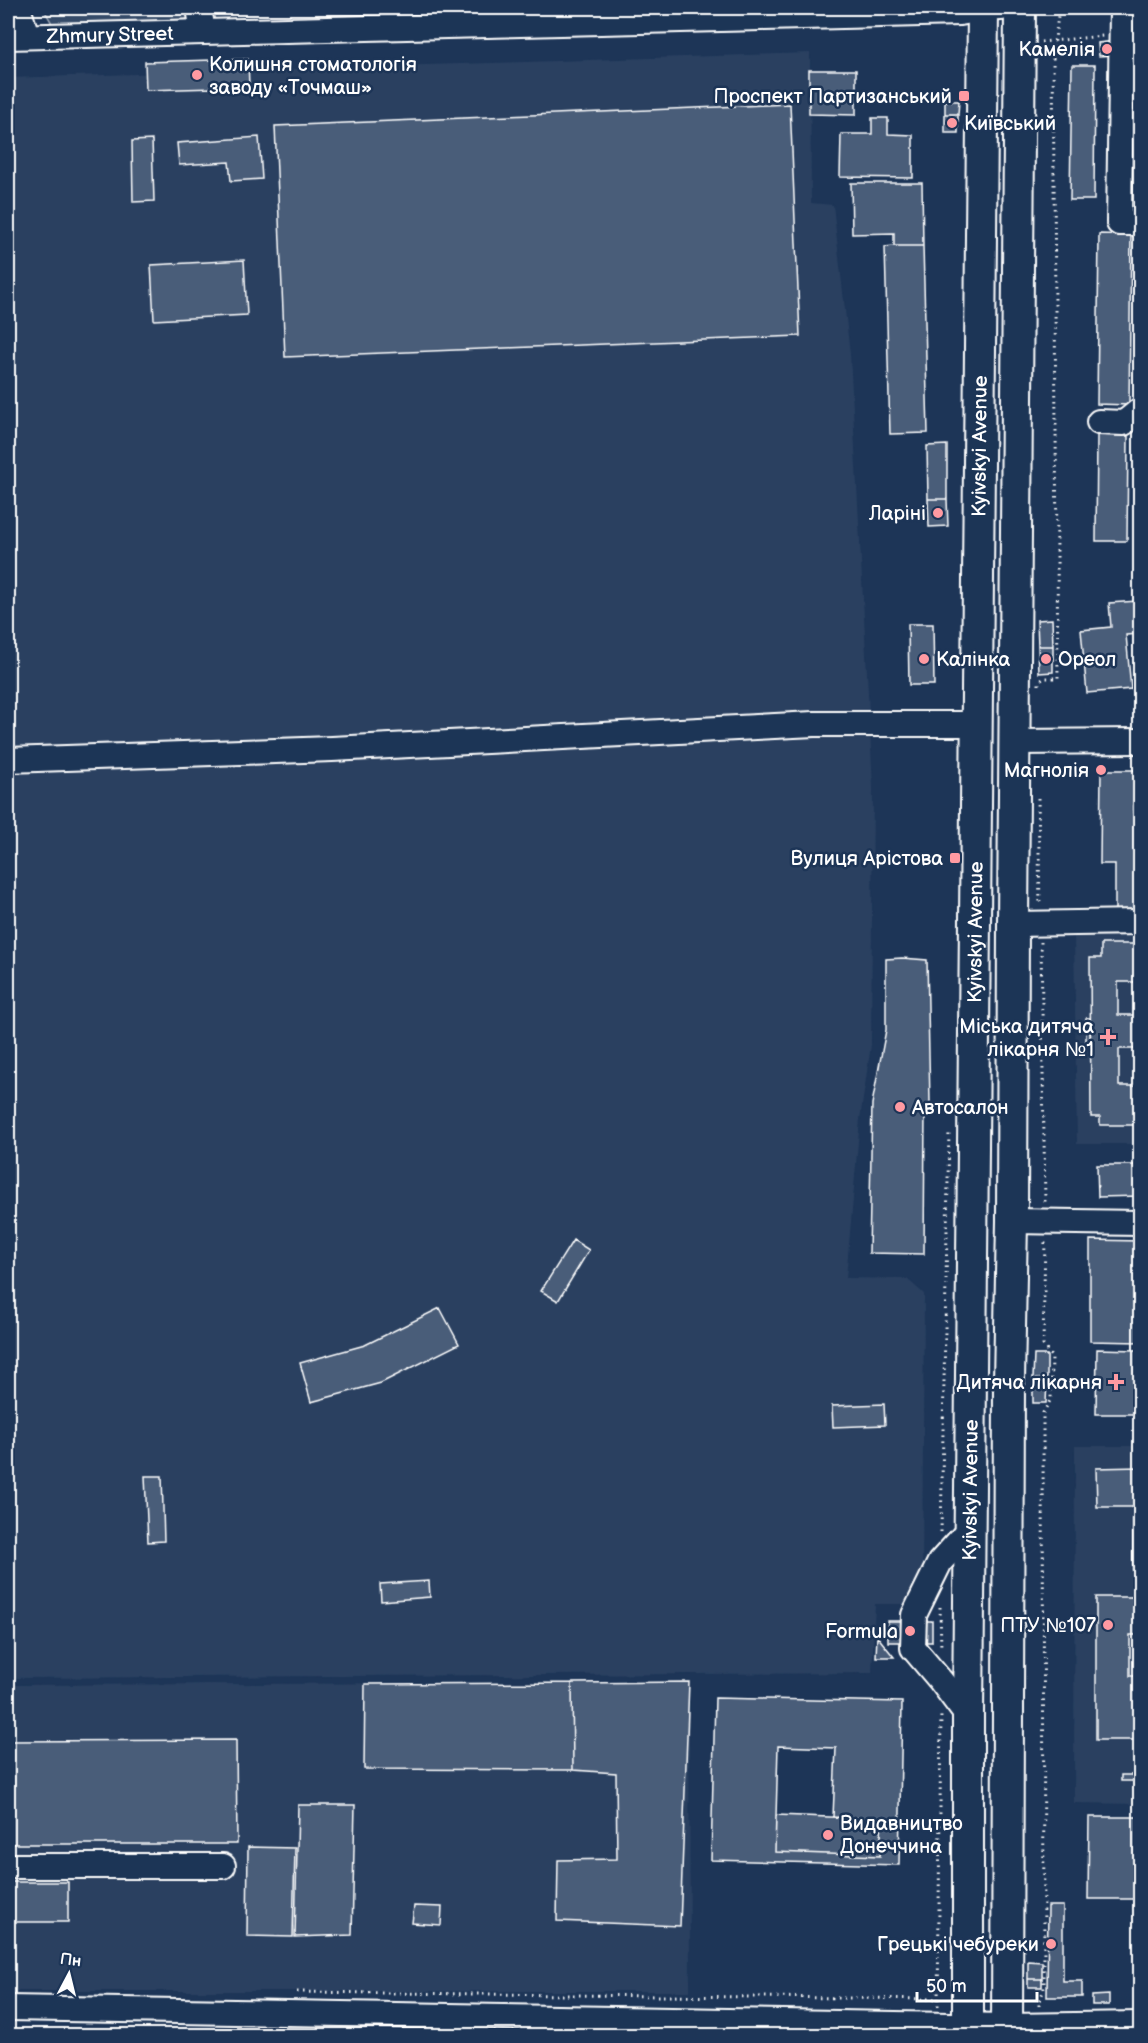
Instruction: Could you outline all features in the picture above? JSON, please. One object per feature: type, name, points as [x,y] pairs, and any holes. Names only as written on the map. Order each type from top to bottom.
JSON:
[{"type":"main road","name":"Kyivskyi Avenue","points":[[968,2020],[968,1717],[976,795],[989,8]]},
{"type":"main road","name":"Kyivskyi Avenue","points":[[1008,2021],[1009,1406],[1012,1221],[1027,924],[1026,794],[1014,742],[1027,688],[1020,8]]},
{"type":"main road","points":[[977,709],[981,707],[991,714],[1001,714],[1010,710],[1027,688]]},
{"type":"main road","points":[[976,795],[982,784],[991,778],[1001,778],[1026,794]]},
{"type":"street","name":"Zhmury Street","points":[[18,8],[17,36],[202,32],[550,15],[889,11],[960,14],[989,8]]},
{"type":"street","points":[[199,8],[202,32]]},
{"type":"street","points":[[1122,8],[1119,223],[1140,223]]},
{"type":"street","points":[[1100,422],[1124,423],[1140,410]]},
{"type":"street","points":[[8,760],[332,749],[814,724],[977,709]]},
{"type":"street","points":[[1014,742],[1140,741]]},
{"type":"street","points":[[1027,924],[1140,922]]},
{"type":"street","points":[[1012,1221],[1140,1223]]},
{"type":"street","points":[[968,1717],[913,1648],[914,1615],[940,1562],[970,1529]]},
{"type":"street","points":[[8,1866],[223,1866]]},
{"type":"street","points":[[8,2008],[357,2025],[826,2029],[938,2024],[968,2020],[1008,2021],[1042,2017],[1140,2024]]},
{"type":"path","points":[[1027,688],[1044,678],[1058,678],[1053,55],[1059,8]]},
{"type":"path","points":[[1020,44],[1122,35]]},
{"type":"path","points":[[1008,2021],[1039,2001],[1044,1990],[1042,1413],[1051,1399],[1052,1358],[1043,1345],[1046,1222],[1027,924],[1026,794]]},
{"type":"path","points":[[940,1562],[949,1124]]},
{"type":"path","points":[[938,2024],[940,1598]]},
{"type":"path","points":[[293,1992],[939,1999],[968,2020]]},
{"type":"path","points":[[1039,2001],[1042,2017]]},
{"type":"path","points":[[1039,2001],[1042,2017]]},
{"type":"shaded area","points":[[43,8],[191,8],[193,19],[53,25]]},
{"type":"shaded area","points":[[810,53],[811,203],[833,205],[850,354],[873,787],[871,1045],[860,1119],[846,1278],[907,1279],[924,1294],[922,1582],[913,1604],[875,1604],[872,1673],[8,1678],[8,78]]},
{"type":"shaded area","name":"Міська дитяча лікарня №1","points":[[1140,930],[1140,1144],[1077,1144],[1074,931]]},
{"type":"shaded area","name":"ПТУ №107","points":[[1075,1446],[1140,1446],[1140,1804],[1074,1803]]},
{"type":"shaded area","points":[[689,1682],[690,1991],[8,1991],[8,1685]]},
{"type":"building","name":"Камелія","points":[[1114,41],[1116,55],[1099,56],[1098,43]]},
{"type":"building","points":[[1140,44],[1140,214],[1138,214]]},
{"type":"building","name":"Колишня стоматологія заводу «Точмаш»","points":[[248,59],[249,87],[146,90],[145,62]]},
{"type":"building","points":[[1072,65],[1095,65],[1094,200],[1070,200]]},
{"type":"building","points":[[809,70],[856,70],[856,115],[809,114]]},
{"type":"building","points":[[945,101],[959,101],[958,114],[945,114]]},
{"type":"building","points":[[790,104],[800,336],[285,357],[275,126]]},
{"type":"building","name":"Київський","points":[[945,114],[958,114],[958,133],[945,133]]},
{"type":"building","points":[[872,118],[888,118],[888,134],[913,135],[913,178],[840,177],[841,134],[872,134]]},
{"type":"building","points":[[259,137],[262,179],[231,181],[229,162],[179,165],[177,143]]},
{"type":"building","points":[[152,140],[154,201],[133,202],[132,141]]},
{"type":"building","points":[[851,183],[922,183],[923,246],[894,246],[894,233],[852,234]]},
{"type":"building","points":[[1099,234],[1131,235],[1129,405],[1097,404]]},
{"type":"building","points":[[923,246],[928,433],[890,434],[885,247]]},
{"type":"building","points":[[244,260],[247,315],[154,320],[151,265]]},
{"type":"building","points":[[1097,435],[1128,436],[1127,541],[1096,541]]},
{"type":"building","points":[[947,445],[947,499],[928,499],[927,446]]},
{"type":"building","name":"Ларіні","points":[[928,499],[947,499],[948,526],[929,527]]},
{"type":"building","points":[[1138,601],[1140,634],[1126,635],[1131,689],[1087,693],[1081,630],[1111,627],[1109,603]]},
{"type":"building","points":[[1052,619],[1053,646],[1038,646],[1037,620]]},
{"type":"building","points":[[908,624],[933,624],[934,685],[909,685]]},
{"type":"building","name":"Ореол","points":[[1038,646],[1053,646],[1053,672],[1039,673]]},
{"type":"building","points":[[1101,770],[1140,770],[1140,802],[1134,802],[1134,859],[1140,859],[1140,910],[1115,910],[1115,864],[1100,864]]},
{"type":"building","points":[[1139,935],[1140,982],[1118,982],[1118,1015],[1140,1015],[1140,1049],[1119,1049],[1119,1086],[1139,1086],[1140,1125],[1100,1125],[1100,1117],[1091,1117],[1090,958],[1101,958],[1101,944],[1139,944]]},
{"type":"building","name":"Автосалон","points":[[886,959],[927,960],[930,1103],[928,1109],[925,1109],[924,1254],[869,1253],[872,1104],[886,1030]]},
{"type":"building","points":[[1086,1018],[1090,1018],[1090,1044],[1086,1044]]},
{"type":"building","points":[[1097,1165],[1140,1165],[1140,1196],[1098,1197]]},
{"type":"building","points":[[573,1240],[589,1250],[558,1301],[541,1291]]},
{"type":"building","points":[[1090,1240],[1140,1241],[1140,1342],[1090,1341]]},
{"type":"building","points":[[440,1308],[459,1344],[381,1383],[311,1402],[300,1363],[365,1345]]},
{"type":"building","name":"Дитяча лікарня","points":[[1097,1349],[1137,1350],[1136,1414],[1096,1414]]},
{"type":"building","points":[[1034,1355],[1047,1355],[1047,1379],[1033,1379]]},
{"type":"building","points":[[1033,1379],[1047,1379],[1046,1403],[1033,1403]]},
{"type":"building","points":[[884,1404],[885,1425],[833,1427],[832,1406]]},
{"type":"building","points":[[1140,1467],[1140,1635],[1130,1635],[1130,1676],[1140,1676],[1140,1740],[1096,1740],[1096,1597],[1133,1597],[1133,1507],[1097,1507],[1096,1468]]},
{"type":"building","points":[[145,1476],[162,1476],[164,1541],[148,1542]]},
{"type":"building","points":[[429,1581],[430,1597],[381,1601],[380,1584]]},
{"type":"building","name":"Formula","points":[[888,1621],[932,1621],[932,1642],[888,1642]]},
{"type":"building","points":[[877,1636],[894,1657],[876,1657]]},
{"type":"building","points":[[689,1682],[680,1926],[557,1921],[558,1860],[617,1859],[616,1773],[573,1770],[572,1683]]},
{"type":"building","points":[[572,1683],[573,1770],[364,1769],[365,1684]]},
{"type":"building","points":[[715,1698],[902,1702],[899,1865],[711,1860]],"holes":[[[778,1746],[836,1748],[833,1817],[882,1819],[880,1856],[775,1852]]]},
{"type":"building","points":[[236,1740],[237,1844],[8,1844],[8,1741]]},
{"type":"building","points":[[1121,1775],[1140,1775],[1140,1781],[1121,1781]]},
{"type":"building","points":[[298,1805],[355,1805],[352,1935],[295,1937]]},
{"type":"building","name":"Видавництво Донеччина","points":[[776,1815],[882,1819],[880,1856],[775,1852]]},
{"type":"building","points":[[1089,1817],[1140,1817],[1140,1899],[1088,1899]]},
{"type":"building","points":[[248,1847],[295,1848],[293,1937],[247,1936]]},
{"type":"building","points":[[8,1882],[68,1882],[68,1922],[8,1922]]},
{"type":"building","points":[[414,1906],[442,1907],[441,1925],[412,1923]]},
{"type":"building","points":[[1048,1906],[1063,1906],[1063,1981],[1082,1981],[1082,1997],[1047,1997]]},
{"type":"building","points":[[1028,1961],[1042,1962],[1042,1979],[1028,1979]]},
{"type":"building","points":[[1028,1979],[1042,1979],[1042,1987],[1028,1987]]},
{"type":"building","points":[[1109,1995],[1109,2005],[1092,2005],[1092,1996]]},
{"type":"place","name":"Камелія","points":[[1107,49]]},
{"type":"place","name":"Колишня стоматологія заводу «Точмаш»","points":[[197,75]]},
{"type":"place","name":"Проспект Партизанський","points":[[964,96]]},
{"type":"place","name":"Київський","points":[[952,123]]},
{"type":"place","name":"Ларіні","points":[[938,513]]},
{"type":"place","name":"Калінка","points":[[924,659]]},
{"type":"place","name":"Ореол","points":[[1046,659]]},
{"type":"place","name":"Магнолія","points":[[1101,770]]},
{"type":"place","name":"Вулиця Арістова","points":[[955,858]]},
{"type":"place","name":"Міська дитяча лікарня №1","points":[[1108,1037]]},
{"type":"place","name":"Автосалон","points":[[900,1107]]},
{"type":"place","name":"Дитяча лікарня","points":[[1116,1382]]},
{"type":"place","name":"ПТУ №107","points":[[1108,1625]]},
{"type":"place","name":"Formula","points":[[910,1631]]},
{"type":"place","name":"Видавництво Донеччина","points":[[828,1835]]},
{"type":"place","name":"Грецькі чебуреки","points":[[1051,1944]]}]
